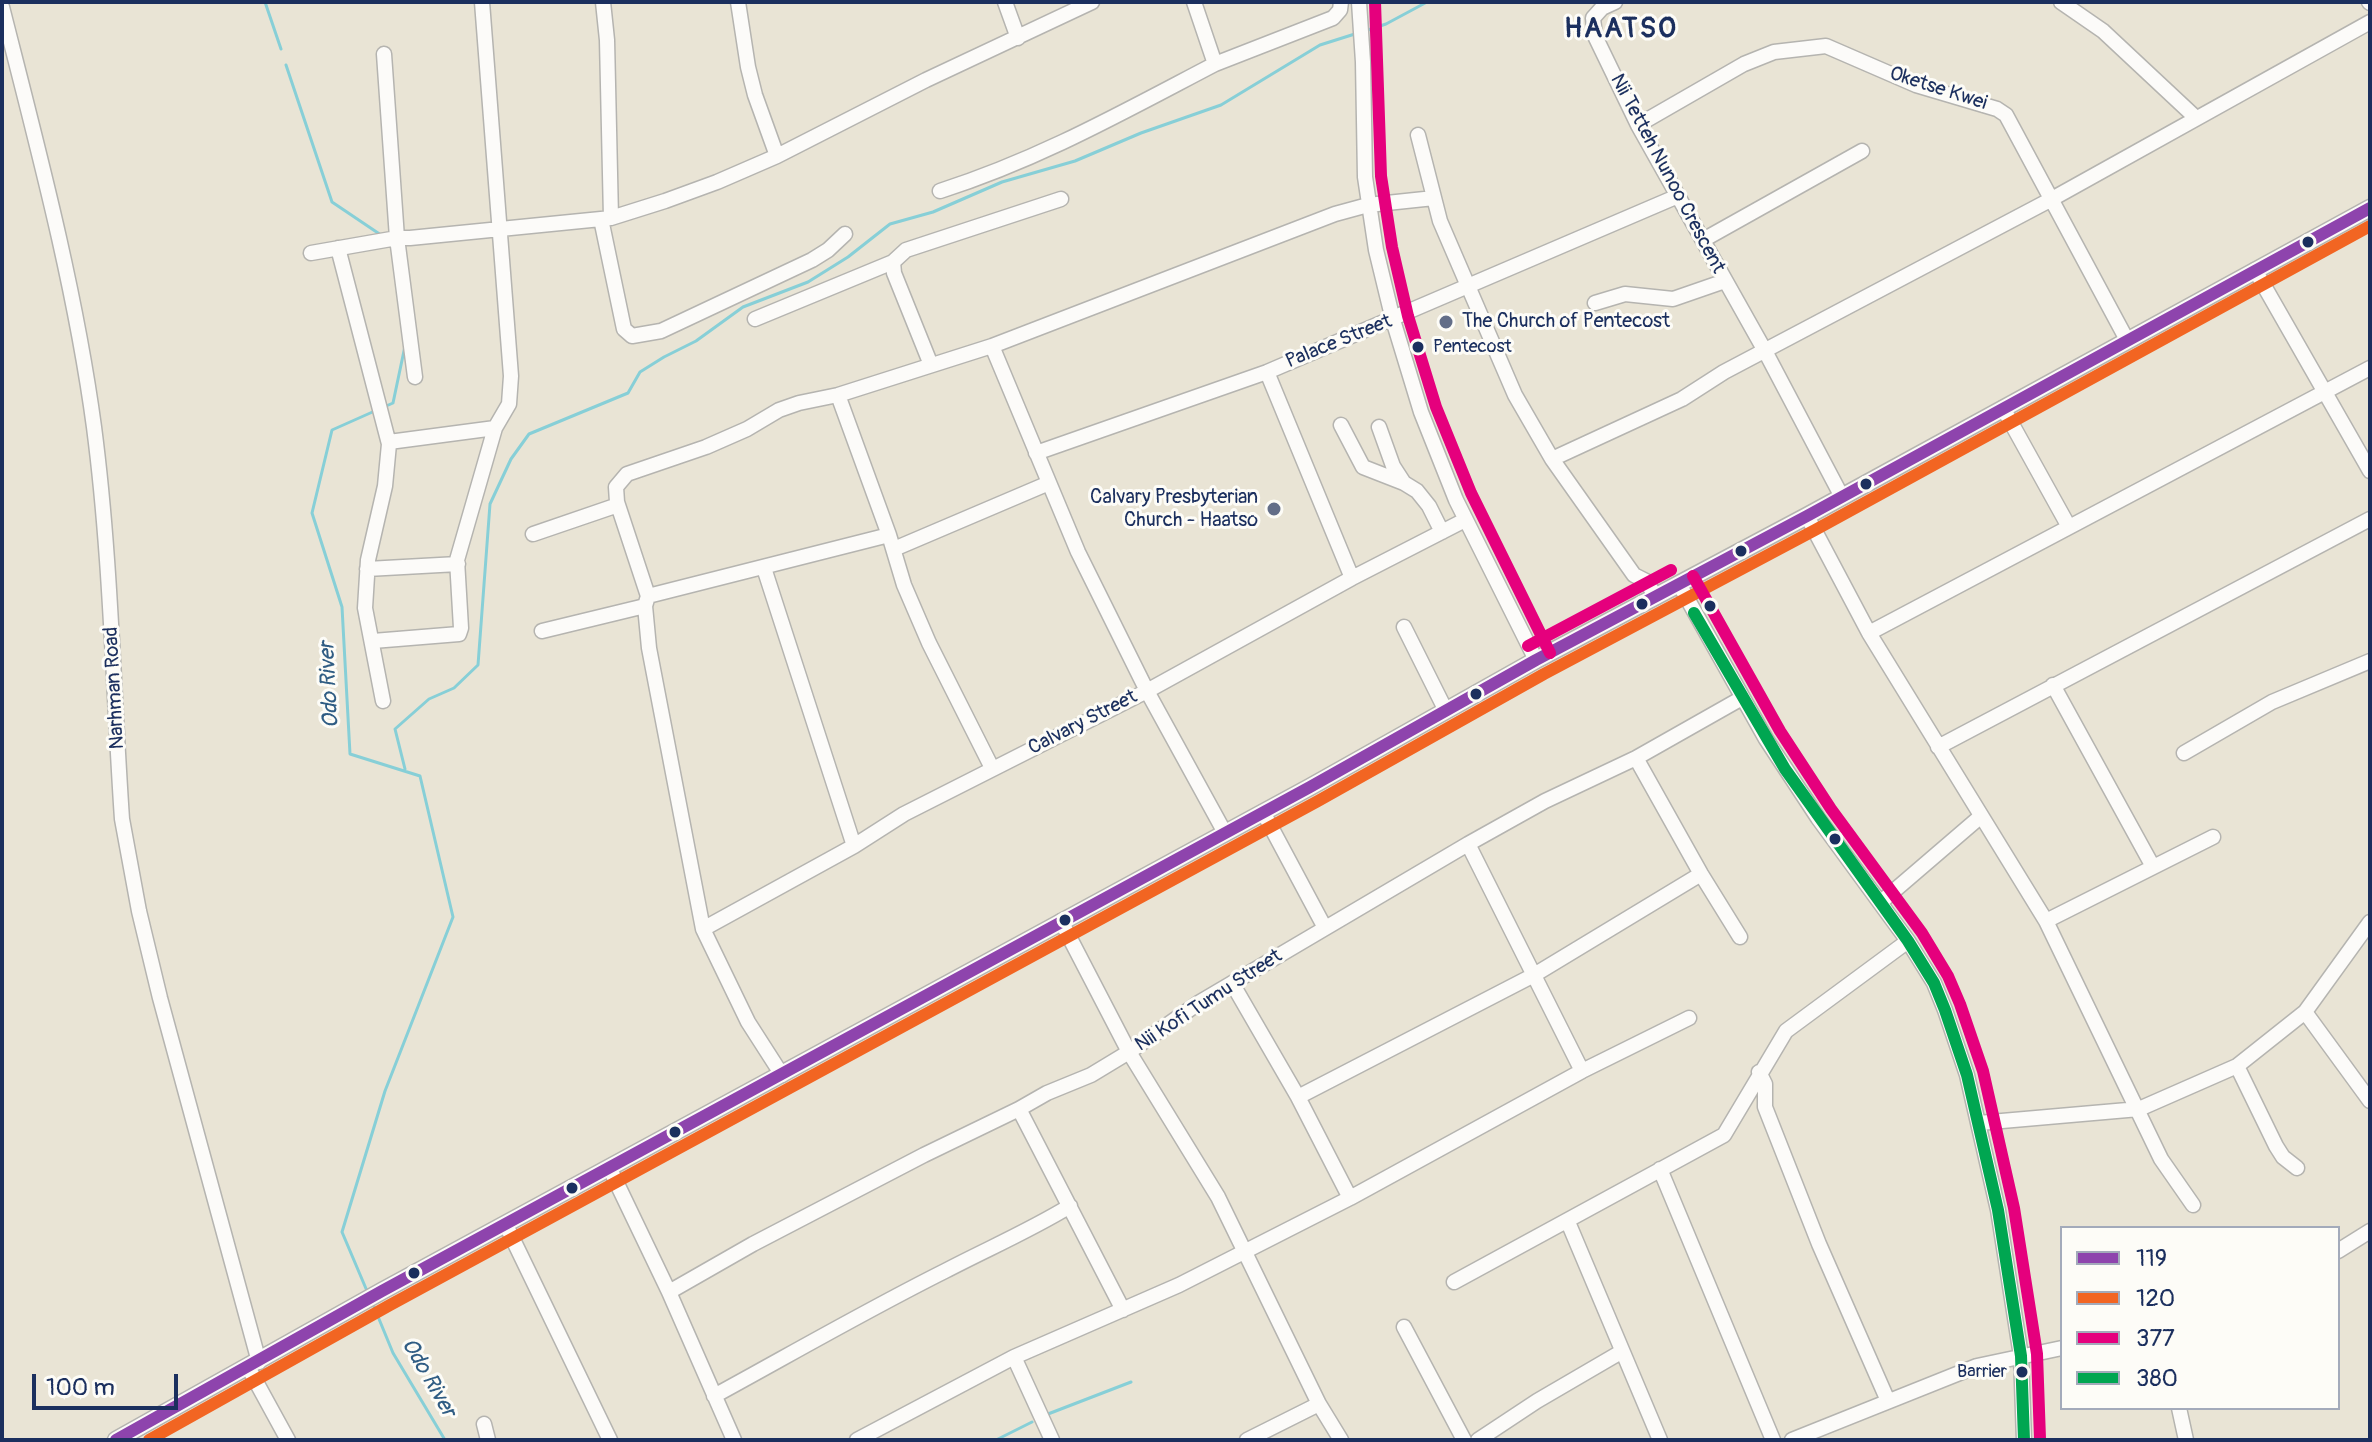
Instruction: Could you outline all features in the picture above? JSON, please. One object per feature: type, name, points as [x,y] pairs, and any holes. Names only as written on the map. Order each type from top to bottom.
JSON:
[{"type":"main road","points":[[116,1440],[382,1291],[1225,833],[1536,660],[1807,516],[2370,208]]},
{"type":"street","points":[[373,641],[459,634],[458,564],[495,428],[509,404],[511,376],[482,2]]},
{"type":"street","points":[[603,2],[607,55],[606,218],[624,329],[632,336],[661,331],[812,260],[845,234]]},
{"type":"street","points":[[738,2],[751,81],[777,156]]},
{"type":"street","points":[[1005,2],[1018,38]]},
{"type":"street","points":[[311,253],[397,238],[606,218],[717,182],[777,156],[926,80],[1092,2]]},
{"type":"street","points":[[1194,2],[1215,64]]},
{"type":"street","points":[[940,191],[1017,164],[1088,131],[1215,64],[1333,18],[1340,10],[1341,2]]},
{"type":"street","points":[[1359,2],[1365,177],[1368,205],[1393,320],[1421,412],[1465,520],[1536,660]]},
{"type":"street","name":"Nii Tetteh Nunoo Crescent","points":[[1615,2],[1597,13],[1592,25],[1638,125],[1765,351],[1842,497]]},
{"type":"street","points":[[2061,2],[2103,31],[2195,117]]},
{"type":"street","name":"Narhman Road","points":[[2,7],[41,159],[85,366],[103,511],[114,639],[121,808],[126,846],[160,998],[253,1364],[288,1440]]},
{"type":"street","points":[[1552,459],[1682,399],[1724,372],[2050,200],[2370,22]]},
{"type":"street","name":"Oketse Kwei","points":[[1638,125],[1744,64],[1774,52],[1826,46],[1916,85],[2003,112],[2127,340]]},
{"type":"street","points":[[384,54],[397,238],[415,377]]},
{"type":"street","points":[[1418,135],[1440,221],[1515,395],[1552,459],[1634,575],[1646,581],[1656,597]]},
{"type":"street","points":[[1703,240],[1862,151]]},
{"type":"street","name":"Palace Street","points":[[1036,453],[1267,372],[1678,196]]},
{"type":"street","points":[[782,1075],[748,1022],[703,929],[649,648],[646,601],[618,505],[616,487],[627,474],[706,447],[747,429],[779,410],[838,395],[992,346],[1309,223],[1368,205],[1434,198]]},
{"type":"street","points":[[755,319],[893,262],[906,250],[1061,199]]},
{"type":"street","points":[[338,248],[389,442],[385,486],[367,569],[365,608],[383,701]]},
{"type":"street","points":[[893,262],[892,267],[931,365]]},
{"type":"street","points":[[2255,270],[2370,471]]},
{"type":"street","points":[[1595,303],[1625,294],[1673,299],[1725,281]]},
{"type":"street","points":[[992,346],[1078,552],[1147,691],[1225,833]]},
{"type":"street","points":[[1869,633],[2370,368]]},
{"type":"street","points":[[1267,372],[1352,578]]},
{"type":"street","points":[[838,395],[892,542],[904,585],[929,643],[992,768]]},
{"type":"street","points":[[2003,408],[2069,527]]},
{"type":"street","points":[[1341,425],[1363,467],[1417,491],[1429,506],[1442,532]]},
{"type":"street","points":[[1379,427],[1393,466],[1404,483]]},
{"type":"street","points":[[389,442],[495,428]]},
{"type":"street","points":[[542,631],[764,568],[892,542],[1049,483]]},
{"type":"street","points":[[533,534],[618,505]]},
{"type":"street","points":[[1807,516],[1869,633],[2046,921],[2161,1159],[2193,1205]]},
{"type":"street","points":[[1938,747],[2370,519]]},
{"type":"street","name":"Calvary Street","points":[[703,929],[854,846],[904,814],[1147,691],[1352,578],[1465,520]]},
{"type":"street","points":[[367,569],[458,564]]},
{"type":"street","points":[[764,568],[854,846]]},
{"type":"street","points":[[1679,584],[1742,698],[1806,801],[1908,941],[1934,983],[1945,1010],[1967,1075],[1998,1210],[2021,1356],[2024,1440]]},
{"type":"street","points":[[1404,627],[1446,711]]},
{"type":"street","points":[[2184,753],[2272,702],[2370,661]]},
{"type":"street","points":[[2053,685],[2152,865]]},
{"type":"street","name":"Nii Kofi Tumu Street","points":[[669,1292],[924,1155],[1047,1093],[1091,1075],[1232,983],[1468,844],[1545,801],[1636,758],[1742,698]]},
{"type":"street","points":[[1636,758],[1740,937]]},
{"type":"street","points":[[1263,812],[1325,928]]},
{"type":"street","points":[[1881,902],[1980,817]]},
{"type":"street","points":[[2046,921],[2213,837]]},
{"type":"street","points":[[1468,844],[1582,1071]]},
{"type":"street","points":[[1298,1097],[1534,975],[1701,874]]},
{"type":"street","points":[[1061,921],[1129,1052],[1218,1197],[1319,1404],[1341,1440]]},
{"type":"street","points":[[1979,1123],[2139,1109],[2237,1066],[2305,1012],[2366,941],[2370,922]]},
{"type":"street","points":[[1454,1282],[1724,1135],[1786,1031],[1908,941]]},
{"type":"street","points":[[1232,983],[1298,1097],[1350,1198]]},
{"type":"street","points":[[2305,1012],[2370,1101]]},
{"type":"street","points":[[857,1440],[1014,1357],[1123,1310],[1350,1198],[1582,1071],[1689,1018]]},
{"type":"street","points":[[2237,1066],[2276,1146],[2283,1157],[2297,1168]]},
{"type":"street","points":[[1759,1072],[1765,1084],[1765,1107],[1819,1244],[1888,1401]]},
{"type":"street","points":[[1742,1106],[1765,1107]]},
{"type":"street","points":[[1019,1109],[1123,1310]]},
{"type":"street","points":[[610,1169],[669,1292],[734,1440]]},
{"type":"street","points":[[1660,1169],[1773,1440]]},
{"type":"street","points":[[714,1396],[1070,1206]]},
{"type":"street","points":[[1568,1222],[1660,1440]]},
{"type":"street","points":[[506,1225],[610,1440]]},
{"type":"street","points":[[2340,1250],[2370,1231]]},
{"type":"street","points":[[1404,1327],[1464,1440]]},
{"type":"street","points":[[1792,1440],[1977,1366],[2060,1348]]},
{"type":"street","points":[[1478,1440],[1621,1352]]},
{"type":"street","points":[[1014,1357],[1052,1440]]},
{"type":"street","points":[[1247,1440],[1319,1404]]},
{"type":"street","points":[[2179,1410],[2186,1440]]},
{"type":"street","points":[[484,1424],[488,1440]]},
{"type":"waterway","points":[[265,2],[281,49]]},
{"type":"waterway","points":[[1365,31],[1386,24],[1427,2]]},
{"type":"waterway","points":[[405,769],[395,729],[429,699],[454,688],[478,665],[490,504],[511,459],[529,434],[628,393],[640,372],[696,341],[743,307],[808,282],[848,257],[890,224],[933,212],[1002,182],[1075,161],[1141,133],[1221,105],[1320,45],[1358,33]]},
{"type":"waterway","name":"Odo River","points":[[286,65],[332,202],[381,235]]},
{"type":"waterway","name":"Odo River","points":[[384,407],[393,403],[405,346]]},
{"type":"waterway","name":"Odo River","points":[[367,1291],[342,1232],[385,1091],[453,917],[420,776],[350,754],[342,607],[312,513],[332,430],[377,410]]},
{"type":"waterway","name":"Odo River","points":[[372,1302],[393,1353],[445,1440]]},
{"type":"waterway","points":[[1048,1414],[1131,1382]]},
{"type":"waterway","points":[[996,1440],[1032,1422]]},
{"type":"transit line","name":"377","points":[[1375,2],[1381,176],[1392,247],[1408,316],[1436,407],[1471,493],[1550,653]]},
{"type":"transit line","name":"119","points":[[116,1440],[382,1291],[1310,787],[1536,660],[1807,516],[2370,208]]},
{"type":"transit line","name":"120","points":[[149,1440],[390,1305],[1318,801],[1544,674],[1815,530],[2370,226]]},
{"type":"transit line","name":"377","points":[[1528,646],[1671,570]]},
{"type":"transit line","name":"377","points":[[1693,576],[1780,731],[1831,809],[1922,933],[1948,976],[1960,1004],[1983,1071],[2014,1208],[2037,1354],[2040,1439]]},
{"type":"transit line","name":"380","points":[[1694,613],[1785,769],[1908,941],[1934,983],[1945,1010],[1967,1075],[1998,1210],[2021,1356],[2024,1440]]},
{"type":"place","name":"The Church of Pentecost","points":[[1446,322]]},
{"type":"place","name":"Pentecost","points":[[1418,347]]},
{"type":"place","name":"Calvary Presbyterian Church - Haatso","points":[[1274,509]]},
{"type":"place","name":"Barrier","points":[[2022,1372]]},
{"type":"district","name":"HAATSO","points":[[1621,30]]}]
